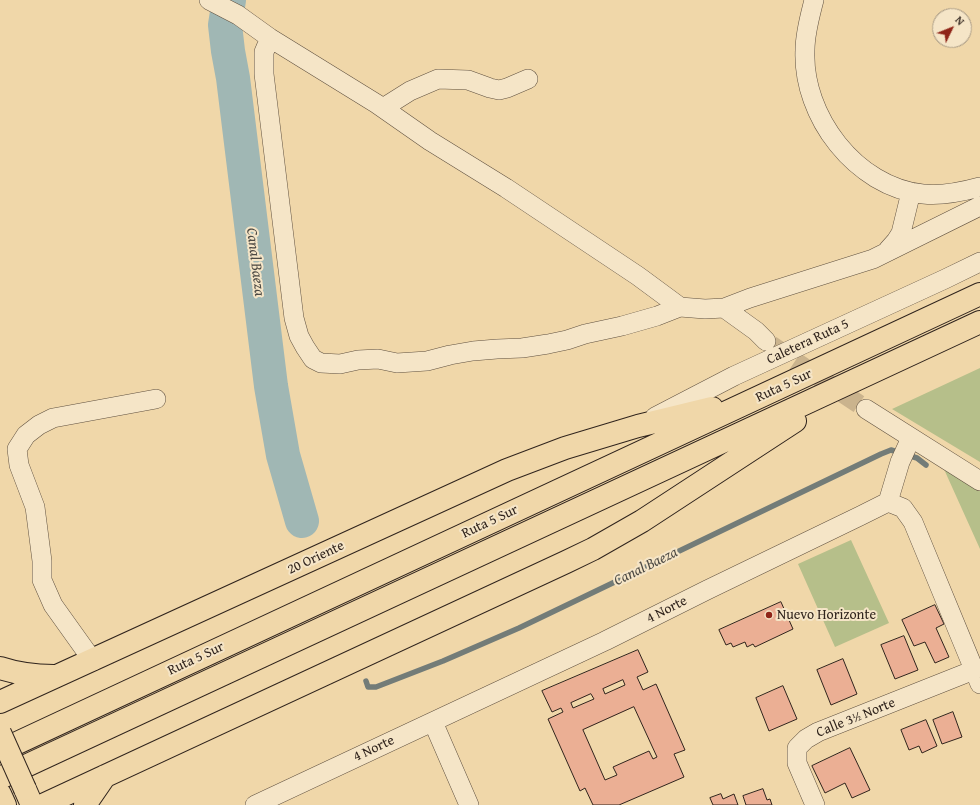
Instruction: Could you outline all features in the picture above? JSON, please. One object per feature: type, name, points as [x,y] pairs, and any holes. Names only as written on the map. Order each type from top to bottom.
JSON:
[{"type":"main road","name":"Ruta 5 Sur","points":[[0,751],[980,294]]},
{"type":"main road","name":"Ruta 5 Sur","points":[[2,794],[872,372],[980,322]]},
{"type":"main road","points":[[43,805],[593,549],[642,521],[872,372]]},
{"type":"main road","name":"20 Oriente","points":[[0,702],[58,675],[93,661],[507,470],[565,448],[638,426],[718,407],[780,388]]},
{"type":"main road","points":[[0,668],[27,675],[58,675]]},
{"type":"main road","points":[[0,733],[28,797]]},
{"type":"main road","points":[[85,805],[105,776]]},
{"type":"street","points":[[814,0],[808,23],[805,51],[806,77],[814,104],[827,130],[843,151],[862,169],[880,180],[911,192],[923,194],[945,194],[980,187]]},
{"type":"street","points":[[210,1],[238,16],[270,38],[383,108],[430,141],[506,188],[581,237],[680,307]]},
{"type":"street","points":[[270,38],[264,52],[264,74],[294,318],[299,336],[305,348],[313,359],[321,364],[340,364],[358,360],[378,359],[397,364],[427,361],[473,351],[497,348],[522,348],[548,344],[622,326],[657,316],[680,307],[705,309],[724,308],[750,298],[873,259],[980,206]]},
{"type":"street","points":[[383,108],[410,91],[438,79],[468,80],[499,90],[528,79]]},
{"type":"street","points":[[887,252],[896,242],[900,233],[911,192]]},
{"type":"street","name":"Caletera Ruta 5","points":[[638,426],[734,376],[980,262]]},
{"type":"street","points":[[724,308],[756,331],[766,341]]},
{"type":"street","points":[[93,661],[53,605],[42,580],[42,561],[35,507],[19,465],[17,449],[26,435],[39,425],[53,418],[156,399]]},
{"type":"street","points":[[866,409],[906,449],[980,481]]},
{"type":"street","points":[[906,449],[888,502],[904,508],[913,522],[977,677]]},
{"type":"street","name":"4 Norte","points":[[255,805],[604,641],[888,502]]},
{"type":"street","name":"Calle 3½ Norte","points":[[815,805],[797,763],[797,748],[806,739],[826,729],[977,677]]},
{"type":"street","points":[[433,722],[469,805]]},
{"type":"green space","points":[[980,368],[980,462],[892,409]]},
{"type":"green space","points":[[943,467],[980,491],[980,549]]},
{"type":"green space","points":[[851,540],[889,623],[835,647],[798,564]]},
{"type":"building","name":"Nuevo Horizonte","points":[[781,602],[793,629],[755,647],[753,644],[747,647],[745,642],[733,647],[731,643],[726,645],[719,630]]},
{"type":"building","points":[[935,605],[944,624],[936,628],[949,657],[935,663],[925,642],[914,646],[902,620]]},
{"type":"building","points":[[904,636],[918,670],[895,679],[881,645]]},
{"type":"building","points":[[638,650],[648,672],[637,677],[643,690],[656,684],[685,750],[674,754],[684,777],[619,805],[593,805],[585,788],[580,791],[548,719],[563,712],[561,708],[552,712],[542,691]],"holes":[[[623,680],[625,685],[605,694],[603,689]],[[591,694],[594,699],[573,708],[571,703]],[[634,707],[657,757],[653,759],[649,751],[613,767],[617,775],[605,780],[583,730]]]},
{"type":"building","points":[[843,659],[857,694],[831,705],[817,670]]},
{"type":"building","points":[[783,686],[797,719],[769,731],[756,698]]},
{"type":"building","points":[[953,712],[962,737],[942,744],[933,720]]},
{"type":"building","points":[[926,720],[937,746],[922,753],[919,746],[909,750],[901,730]]},
{"type":"building","points":[[850,748],[870,790],[852,798],[845,783],[825,793],[812,766]]},
{"type":"building","points":[[763,789],[767,800],[770,799],[772,805],[746,805],[743,796]]},
{"type":"building","points":[[721,794],[723,799],[734,794],[738,805],[713,805],[710,798]]},
{"type":"waterway","name":"Canal Baeza","points":[[229,0],[225,25],[233,78],[271,386],[283,455],[302,521]]},
{"type":"waterway","name":"Canal Baeza","points":[[366,681],[368,687],[376,687],[443,661],[519,628],[891,450],[917,458],[926,465]]},
{"type":"tunnel","points":[[771,345],[866,409]]},
{"type":"place","name":"Nuevo Horizonte","points":[[769,615]]}]
